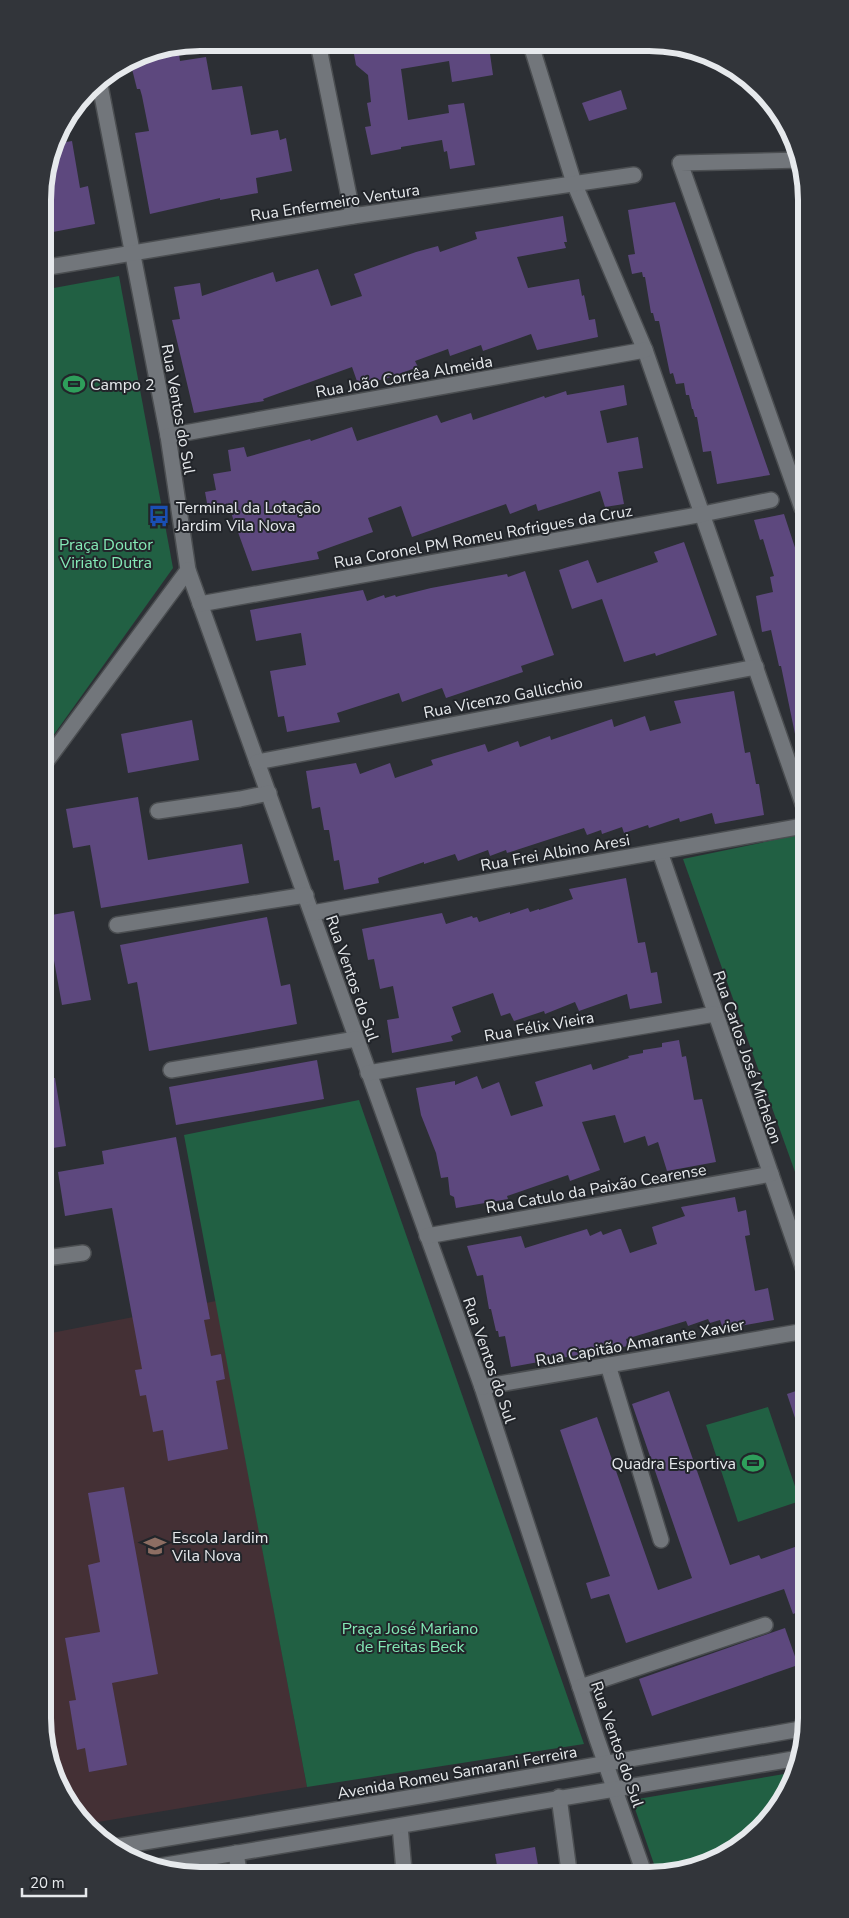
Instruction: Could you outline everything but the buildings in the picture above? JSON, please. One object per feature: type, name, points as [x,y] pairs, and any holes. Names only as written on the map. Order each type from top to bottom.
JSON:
[{"type":"street","points":[[533,51],[574,184],[646,350],[798,788]]},
{"type":"street","points":[[320,52],[353,216]]},
{"type":"street","name":"Rua Ventos do Sul","points":[[101,89],[168,436],[188,570],[482,1387],[580,1686],[643,1867]]},
{"type":"street","points":[[792,160],[680,163],[798,496]]},
{"type":"street","name":"Rua Enfermeiro Ventura","points":[[52,267],[353,216],[634,175]]},
{"type":"street","name":"Rua João Corrêa Almeida","points":[[168,436],[646,350]]},
{"type":"street","name":"Rua Coronel PM Romeu Rofrigues da Cruz","points":[[200,604],[703,514],[771,500]]},
{"type":"street","points":[[52,754],[188,570]]},
{"type":"street","name":"Rua Vicenzo Gallicchio","points":[[257,762],[756,667]]},
{"type":"street","points":[[158,811],[268,793]]},
{"type":"street","name":"Rua Frei Albino Aresi","points":[[312,913],[798,827]]},
{"type":"street","name":"Rua Carlos José Michelon","points":[[660,852],[797,1251]]},
{"type":"street","points":[[117,925],[306,895]]},
{"type":"street","name":"Rua Félix Vieira","points":[[368,1072],[715,1014]]},
{"type":"street","points":[[170,1070],[356,1038]]},
{"type":"street","name":"Rua Catulo da Paixão Cearense","points":[[427,1236],[770,1174]]},
{"type":"street","points":[[51,1257],[83,1253]]},
{"type":"street","name":"Rua Capitão Amarante Xavier","points":[[482,1387],[797,1332]]},
{"type":"street","points":[[608,1365],[661,1540]]},
{"type":"street","points":[[580,1686],[765,1625]]},
{"type":"street","name":"Avenida Romeu Samarani Ferreira","points":[[124,1845],[607,1764],[797,1730]]},
{"type":"street","points":[[172,1864],[792,1759]]},
{"type":"street","points":[[432,1794],[437,1819]]},
{"type":"street","points":[[560,1797],[569,1867]]},
{"type":"street","points":[[400,1826],[404,1867]]},
{"type":"street","points":[[174,1837],[178,1863]]},
{"type":"street","points":[[236,1853],[238,1867]]},
{"type":"shaded area","name":"Escola Jardim Vila Nova","points":[[216,1301],[307,1787],[95,1823],[71,1792],[56,1756],[51,1717],[51,1333]]},
{"type":"green space","name":"Praça Doutor Viriato Dutra","points":[[119,276],[173,568],[52,738],[52,288]]},
{"type":"green space","points":[[798,835],[797,1178],[683,859]]},
{"type":"green space","name":"Praça José Mariano de Freitas Beck","points":[[359,1100],[584,1744],[307,1787],[184,1135]]},
{"type":"green space","name":"Quadra Esportiva","points":[[768,1407],[797,1493],[797,1502],[738,1522],[706,1425]]},
{"type":"green space","points":[[787,1774],[778,1792],[767,1808],[747,1830],[723,1847],[687,1862],[655,1866],[632,1800]]},
{"type":"place","name":"Campo 2","points":[[74,384]]},
{"type":"place","name":"Terminal da Lotação Jardim Vila Nova","points":[[159,516]]},
{"type":"place","name":"Quadra Esportiva","points":[[753,1463]]},
{"type":"place","name":"Escola Jardim Vila Nova","points":[[155,1546]]}]
